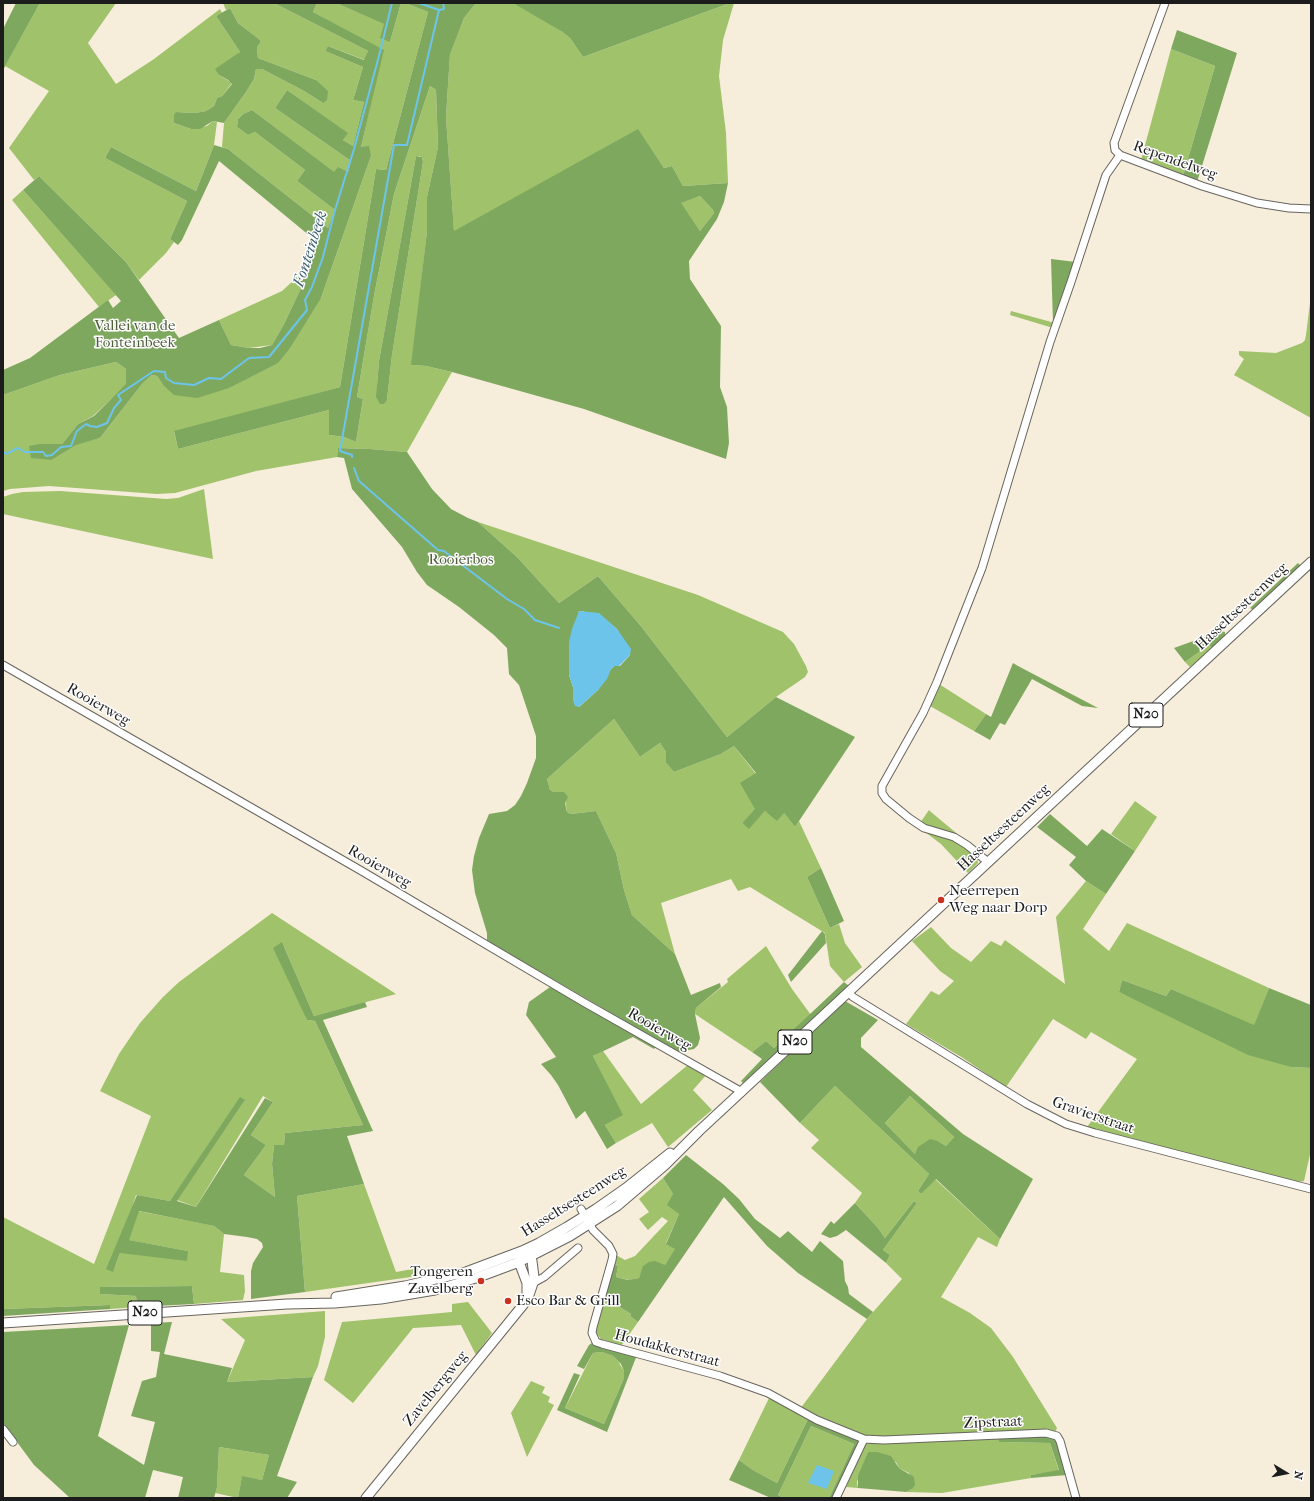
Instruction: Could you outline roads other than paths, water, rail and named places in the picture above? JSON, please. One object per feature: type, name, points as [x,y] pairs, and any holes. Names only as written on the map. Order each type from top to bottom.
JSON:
[{"type":"main road","name":"Hasseltsesteenweg","points":[[287,1304],[360,1294],[435,1280],[466,1272],[539,1243],[583,1212],[626,1188],[699,1131],[742,1092],[1311,562]]},
{"type":"main road","name":"Hasseltsesteenweg","points":[[3,1323],[381,1299],[435,1290],[476,1278],[519,1262],[590,1224],[617,1206],[643,1185],[682,1150],[699,1131]]},
{"type":"main road","points":[[530,1257],[522,1251],[519,1262],[530,1283]]},
{"type":"main road","name":"Zavelbergweg","points":[[366,1498],[528,1298],[533,1267],[530,1257]]},
{"type":"street","name":"Rependelweg","points":[[1165,3],[1114,143],[1115,150],[1120,155],[1202,186],[1257,202],[1289,208],[1311,209]]},
{"type":"street","points":[[988,862],[967,845],[954,837],[924,828],[909,818],[886,798],[882,793],[882,786],[923,713],[937,682],[982,568],[1050,342],[1106,174],[1120,155]]},
{"type":"street","name":"Rooierweg","points":[[3,665],[360,870],[585,1003],[742,1092]]},
{"type":"street","name":"Gravierstraat","points":[[848,992],[853,997],[1027,1104],[1066,1124],[1095,1133],[1311,1189]]},
{"type":"street","name":"Houdakkerstraat","points":[[583,1212],[594,1230],[610,1246],[613,1254],[593,1327],[592,1334],[596,1342],[720,1376],[768,1393],[817,1420],[864,1440]]},
{"type":"street","points":[[530,1283],[544,1277],[578,1248]]},
{"type":"street","points":[[3,1428],[13,1442]]},
{"type":"street","name":"Zipstraat","points":[[864,1440],[1046,1433],[1058,1436],[1076,1498]]},
{"type":"street","points":[[836,1498],[864,1440]]},
{"type":"water","points":[[579,611],[599,613],[617,629],[631,649],[630,655],[619,666],[614,666],[611,669],[607,679],[598,690],[579,707],[575,706],[573,700],[573,687],[569,675],[569,642]]},
{"type":"water","points":[[817,1465],[834,1471],[827,1489],[808,1483]]},
{"type":"waterway","name":"Fonteinbeek","points":[[3,452],[6,454],[18,448],[25,452],[43,452],[46,456],[52,455],[61,447],[71,446],[77,431],[86,424],[97,427],[107,423],[114,408],[121,400],[118,395],[154,371],[165,372],[166,378],[174,383],[194,385],[209,378],[221,379],[249,358],[269,357],[307,310],[305,300],[312,287],[323,257],[335,210],[354,149],[392,3]]},
{"type":"waterway","name":"Fonteinbeek","points":[[419,3],[439,10],[444,9],[443,3]]},
{"type":"waterway","points":[[352,457],[352,455],[340,451],[394,145],[407,145],[439,10]]},
{"type":"waterway","points":[[354,468],[359,481],[438,550],[444,551],[507,599],[524,609],[535,620],[559,628]]},
{"type":"place","name":"Neerrepen Weg naar Dorp","points":[[941,900]]},
{"type":"place","name":"Tongeren Zavelberg","points":[[481,1281]]},
{"type":"place","name":"Esco Bar & Grill","points":[[508,1301]]},
{"type":"park label","name":"Vallei van de Fonteinbeek","points":[[135,334]]},
{"type":"park label","name":"Rooierbos","points":[[461,560]]}]
